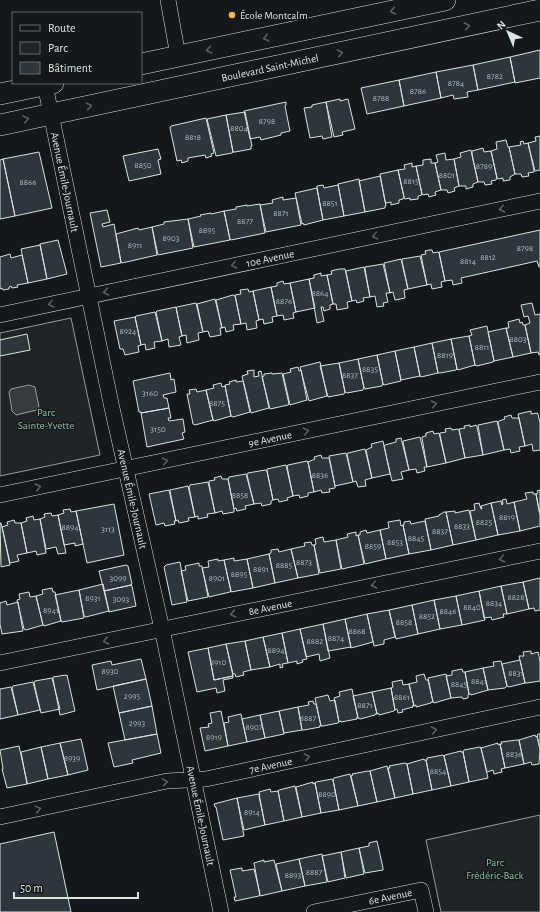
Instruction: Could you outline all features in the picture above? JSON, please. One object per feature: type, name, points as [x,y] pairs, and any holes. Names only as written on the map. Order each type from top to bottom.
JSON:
[{"type":"main road","points":[[142,64],[445,0]]},
{"type":"main road","name":"Boulevard Saint-Michel","points":[[0,125],[540,10]]},
{"type":"main road","points":[[0,94],[49,84]]},
{"type":"street","points":[[168,0],[178,56]]},
{"type":"street","name":"Avenue Émile-Journault","points":[[49,84],[51,114],[126,469],[194,779],[221,912]]},
{"type":"street","name":"10e Avenue","points":[[0,315],[540,201]]},
{"type":"street","name":"9e Avenue","points":[[0,495],[540,382]]},
{"type":"street","name":"8e Avenue","points":[[0,663],[540,551]]},
{"type":"street","name":"7e Avenue","points":[[0,817],[167,781],[216,777],[540,707]]},
{"type":"street","name":"6e Avenue","points":[[314,912],[421,890],[426,912]]},
{"type":"green space","name":"Parc Sainte-Yvette","points":[[71,318],[100,455],[0,476],[0,333]]},
{"type":"green space","name":"Parc Frédéric-Back","points":[[540,815],[540,912],[441,912],[426,840]]},
{"type":"shaded area","points":[[29,385],[35,387],[39,407],[37,410],[16,415],[12,411],[9,392],[11,389]]},
{"type":"building","points":[[540,50],[540,78],[515,83],[510,57]]},
{"type":"building","points":[[510,57],[515,82],[478,90],[473,65]]},
{"type":"building","points":[[473,65],[478,90],[467,92],[468,97],[454,99],[453,95],[441,98],[436,72]]},
{"type":"building","points":[[436,72],[441,98],[404,106],[399,80]]},
{"type":"building","points":[[399,80],[404,106],[367,114],[361,88]]},
{"type":"building","points":[[340,99],[340,101],[348,99],[355,129],[342,132],[343,135],[334,137],[326,102]]},
{"type":"building","points":[[286,102],[285,106],[290,131],[261,140],[260,137],[250,139],[244,111]]},
{"type":"building","points":[[326,102],[332,137],[323,139],[322,136],[310,138],[304,108]]},
{"type":"building","points":[[245,112],[252,146],[251,149],[233,152],[226,115]]},
{"type":"building","points":[[226,115],[233,152],[216,156],[207,119]]},
{"type":"building","points":[[206,118],[214,153],[211,154],[212,156],[206,158],[205,155],[188,158],[188,161],[182,163],[181,160],[177,161],[170,128],[171,126]]},
{"type":"building","points":[[540,136],[540,170],[535,171],[528,143],[536,141],[535,137]]},
{"type":"building","points":[[506,140],[515,174],[510,177],[510,180],[503,181],[503,178],[497,178],[491,151],[497,149],[496,142]]},
{"type":"building","points":[[523,141],[524,144],[528,143],[534,172],[528,173],[529,176],[522,177],[521,174],[515,174],[509,147],[521,145],[520,142]]},
{"type":"building","points":[[483,148],[484,152],[491,151],[497,178],[496,180],[491,181],[492,184],[485,185],[484,182],[478,182],[472,151]]},
{"type":"building","points":[[158,149],[161,159],[158,160],[161,174],[129,181],[123,156]]},
{"type":"building","points":[[471,150],[478,182],[473,184],[473,187],[466,189],[466,186],[459,186],[454,159],[461,157],[460,153]]},
{"type":"building","points":[[39,152],[52,208],[15,216],[3,159]]},
{"type":"building","points":[[445,153],[446,160],[454,159],[459,186],[454,188],[455,191],[448,193],[447,190],[441,190],[435,163],[438,162],[436,155]]},
{"type":"building","points":[[3,159],[15,216],[0,219],[0,160]]},
{"type":"building","points":[[431,159],[431,163],[435,163],[441,190],[435,192],[436,195],[429,197],[428,194],[422,194],[416,166],[423,165],[423,160]]},
{"type":"building","points":[[412,163],[412,167],[416,166],[422,195],[418,196],[418,199],[410,200],[410,198],[405,199],[404,197],[398,170],[405,169],[404,165]]},
{"type":"building","points":[[398,170],[404,197],[403,199],[399,200],[399,203],[391,205],[391,202],[386,203],[385,201],[380,174]]},
{"type":"building","points":[[380,176],[386,206],[385,208],[365,212],[359,181]]},
{"type":"building","points":[[359,179],[365,212],[344,216],[338,184]]},
{"type":"building","points":[[323,185],[324,188],[338,185],[344,216],[323,220],[317,186]]},
{"type":"building","points":[[317,188],[323,220],[304,225],[303,223],[302,224],[295,193]]},
{"type":"building","points":[[283,197],[283,200],[296,198],[301,225],[266,232],[260,205],[273,203],[272,200]]},
{"type":"building","points":[[260,204],[265,233],[231,240],[224,211],[236,209],[236,207]]},
{"type":"building","points":[[107,210],[110,222],[102,224],[103,227],[114,224],[121,263],[101,267],[90,213]]},
{"type":"building","points":[[224,211],[230,240],[194,247],[188,219],[201,216],[200,215]]},
{"type":"building","points":[[188,219],[193,248],[158,255],[152,227],[164,224],[164,222]]},
{"type":"building","points":[[152,227],[157,255],[122,263],[116,234],[138,228],[139,230]]},
{"type":"building","points":[[540,230],[540,267],[537,261],[461,278],[462,283],[453,285],[452,280],[445,281],[439,252]]},
{"type":"building","points":[[58,240],[67,274],[47,279],[40,244]]},
{"type":"building","points":[[40,245],[47,279],[28,283],[21,249]]},
{"type":"building","points":[[432,250],[433,253],[439,253],[445,281],[441,282],[442,287],[432,289],[431,284],[427,285],[421,255],[426,254],[425,251]]},
{"type":"building","points":[[10,254],[11,258],[22,255],[28,283],[17,285],[18,287],[12,288],[11,286],[9,289],[3,290],[2,288],[0,289],[0,257]]},
{"type":"building","points":[[420,256],[427,285],[408,289],[402,259]]},
{"type":"building","points":[[401,259],[408,289],[404,290],[405,298],[395,300],[393,292],[390,293],[384,263]]},
{"type":"building","points":[[383,264],[390,293],[386,293],[388,302],[383,303],[384,306],[377,307],[375,296],[370,297],[365,267]]},
{"type":"building","points":[[364,267],[370,297],[363,298],[364,301],[357,303],[356,300],[352,301],[346,271]]},
{"type":"building","points":[[345,269],[352,301],[347,302],[348,308],[337,310],[336,304],[333,304],[327,275],[332,274],[331,271]]},
{"type":"building","points":[[321,273],[321,276],[327,275],[333,304],[330,305],[330,309],[324,311],[323,307],[321,307],[324,321],[317,323],[309,279],[314,278],[314,275]]},
{"type":"building","points":[[309,279],[315,308],[296,312],[290,283]]},
{"type":"building","points":[[283,281],[284,284],[290,283],[296,312],[293,313],[294,318],[284,320],[283,315],[277,316],[271,287],[277,286],[277,283]]},
{"type":"building","points":[[271,287],[277,316],[272,317],[273,322],[264,324],[263,319],[259,320],[253,291]]},
{"type":"building","points":[[248,289],[249,292],[253,291],[259,320],[256,321],[257,328],[247,330],[246,323],[241,324],[235,295],[241,294],[240,290]]},
{"type":"building","points":[[233,295],[235,296],[241,324],[233,325],[234,330],[226,332],[225,327],[222,328],[216,300]]},
{"type":"building","points":[[215,299],[222,328],[220,328],[221,335],[210,337],[208,331],[203,332],[197,304]]},
{"type":"building","points":[[196,303],[203,332],[198,333],[199,340],[187,343],[186,335],[182,336],[176,308]]},
{"type":"building","points":[[532,303],[535,315],[540,314],[540,355],[538,352],[531,353],[525,325],[530,323],[528,316],[524,317],[521,305]]},
{"type":"building","points":[[176,307],[182,336],[179,337],[181,345],[169,347],[168,339],[162,341],[156,312]]},
{"type":"building","points":[[155,312],[162,341],[154,342],[155,348],[146,350],[145,344],[141,345],[135,317]]},
{"type":"building","points":[[135,317],[141,345],[138,346],[139,352],[125,355],[123,349],[120,349],[114,321]]},
{"type":"building","points":[[519,319],[520,323],[522,322],[523,325],[525,325],[531,353],[513,357],[506,328],[509,328],[508,322]]},
{"type":"building","points":[[487,326],[494,361],[477,366],[475,365],[469,336],[472,335],[470,330]]},
{"type":"building","points":[[506,328],[513,357],[494,361],[488,332]]},
{"type":"building","points":[[27,334],[30,350],[0,356],[0,340]]},
{"type":"building","points":[[469,336],[475,365],[458,370],[451,339]]},
{"type":"building","points":[[451,339],[457,369],[438,373],[432,343]]},
{"type":"building","points":[[432,343],[438,373],[421,377],[414,347]]},
{"type":"building","points":[[414,347],[420,376],[401,380],[395,351]]},
{"type":"building","points":[[395,351],[401,381],[384,385],[377,355]]},
{"type":"building","points":[[377,355],[383,384],[382,386],[365,389],[358,359]]},
{"type":"building","points":[[358,359],[364,388],[363,390],[347,393],[345,392],[339,363]]},
{"type":"building","points":[[320,362],[327,396],[309,401],[300,367]]},
{"type":"building","points":[[339,363],[345,392],[344,394],[328,397],[320,366]]},
{"type":"building","points":[[298,367],[299,371],[301,370],[307,400],[290,405],[283,374],[291,372],[290,369]]},
{"type":"building","points":[[254,370],[254,377],[259,376],[258,372],[261,371],[269,408],[251,413],[242,376],[248,374],[247,371]]},
{"type":"building","points":[[170,373],[171,380],[174,379],[176,392],[163,395],[164,398],[167,398],[169,408],[141,413],[139,412],[133,381]]},
{"type":"building","points":[[282,373],[289,404],[270,409],[262,377],[264,374]]},
{"type":"building","points":[[236,380],[236,382],[243,381],[250,412],[233,417],[231,416],[225,385]]},
{"type":"building","points":[[221,383],[222,387],[225,386],[231,416],[214,421],[206,390],[214,388],[213,385]]},
{"type":"building","points":[[196,389],[197,392],[206,390],[213,420],[195,425],[193,424],[187,394],[190,394],[189,390]]},
{"type":"building","points":[[169,408],[171,418],[168,418],[169,421],[183,419],[185,432],[182,433],[184,439],[147,447],[141,413]]},
{"type":"building","points":[[531,411],[531,414],[538,414],[540,423],[540,450],[533,451],[532,444],[525,446],[518,414]]},
{"type":"building","points":[[511,415],[512,418],[519,418],[525,446],[519,447],[520,451],[511,453],[510,449],[504,450],[498,422],[505,419],[504,417]]},
{"type":"building","points":[[497,421],[504,450],[483,455],[478,425]]},
{"type":"building","points":[[470,425],[470,427],[476,425],[477,427],[483,455],[465,458],[459,429]]},
{"type":"building","points":[[451,428],[452,430],[459,430],[465,458],[446,463],[440,433],[446,432],[445,429]]},
{"type":"building","points":[[433,431],[434,434],[439,433],[446,463],[427,467],[422,437],[426,436],[426,433]]},
{"type":"building","points":[[420,437],[427,467],[424,467],[425,471],[417,473],[416,469],[409,470],[403,441]]},
{"type":"building","points":[[401,438],[409,470],[401,472],[403,479],[392,481],[384,446],[396,442],[396,439]]},
{"type":"building","points":[[383,441],[390,474],[372,478],[366,450],[372,447],[371,444]]},
{"type":"building","points":[[365,449],[372,478],[365,480],[366,486],[358,487],[356,481],[353,482],[347,454]]},
{"type":"building","points":[[346,453],[353,482],[335,486],[329,456]]},
{"type":"building","points":[[321,455],[322,458],[329,458],[335,486],[335,488],[329,489],[330,492],[322,493],[321,490],[314,492],[308,462],[315,459],[314,457]]},
{"type":"building","points":[[307,461],[314,492],[308,493],[308,496],[300,498],[299,495],[293,496],[287,466]]},
{"type":"building","points":[[286,465],[293,496],[287,498],[288,500],[279,502],[278,499],[273,500],[267,469]]},
{"type":"building","points":[[265,470],[267,471],[273,500],[271,501],[271,504],[262,506],[261,503],[254,504],[247,475],[248,473]]},
{"type":"building","points":[[246,474],[254,504],[245,506],[246,509],[237,511],[236,508],[234,509],[228,479],[229,477]]},
{"type":"building","points":[[221,476],[222,479],[228,479],[234,512],[223,514],[222,511],[215,513],[209,481],[215,480],[214,478]]},
{"type":"building","points":[[208,482],[215,513],[207,514],[208,517],[198,519],[198,516],[195,517],[189,487],[190,485]]},
{"type":"building","points":[[188,486],[195,517],[188,518],[189,521],[179,523],[178,520],[176,521],[170,490]]},
{"type":"building","points":[[169,490],[176,521],[174,521],[175,524],[165,526],[164,523],[156,525],[149,494]]},
{"type":"building","points":[[540,490],[540,515],[536,494],[538,493],[537,491]]},
{"type":"building","points":[[533,492],[533,494],[536,494],[540,515],[540,526],[520,531],[514,502],[527,499],[525,493]]},
{"type":"building","points":[[506,499],[507,504],[514,502],[520,531],[498,535],[491,503],[501,501],[502,505],[502,500]]},
{"type":"building","points":[[479,503],[482,509],[481,506],[491,503],[498,535],[476,540],[470,511],[475,510],[474,504]]},
{"type":"building","points":[[114,504],[124,555],[87,563],[76,511]]},
{"type":"building","points":[[70,509],[71,512],[76,511],[83,544],[75,546],[75,543],[64,545],[58,515],[64,513],[63,510]]},
{"type":"building","points":[[469,510],[476,540],[453,545],[446,512],[455,511],[455,513]]},
{"type":"building","points":[[446,512],[453,545],[431,550],[425,519],[439,516]]},
{"type":"building","points":[[51,513],[52,516],[58,515],[66,553],[58,554],[56,547],[46,549],[40,519],[45,517],[44,514]]},
{"type":"building","points":[[33,516],[34,520],[40,519],[46,553],[37,555],[36,551],[27,553],[21,523],[27,521],[26,518]]},
{"type":"building","points":[[14,520],[15,523],[21,523],[27,553],[17,555],[19,561],[10,563],[2,527],[8,525],[7,522]]},
{"type":"building","points":[[400,520],[401,526],[403,525],[409,554],[386,559],[380,530],[389,528],[388,522]]},
{"type":"building","points":[[410,521],[411,524],[425,521],[431,550],[409,554],[403,525],[404,522]]},
{"type":"building","points":[[0,523],[10,565],[1,567]]},
{"type":"building","points":[[366,530],[367,533],[380,530],[386,559],[365,564],[358,535],[360,535],[360,532]]},
{"type":"building","points":[[356,532],[356,536],[358,535],[364,564],[342,569],[336,540],[348,537],[347,534]]},
{"type":"building","points":[[323,537],[324,542],[336,540],[341,569],[320,573],[314,545],[316,544],[315,539]]},
{"type":"building","points":[[311,542],[312,545],[314,545],[319,574],[298,578],[291,549],[305,546],[304,543]]},
{"type":"building","points":[[278,549],[279,552],[291,549],[298,578],[275,583],[269,554],[271,553],[271,550]]},
{"type":"building","points":[[269,554],[275,583],[253,588],[247,559]]},
{"type":"building","points":[[234,558],[234,561],[247,559],[253,588],[231,592],[224,560]]},
{"type":"building","points":[[218,559],[218,561],[224,560],[231,591],[209,597],[202,568],[209,567],[208,561]]},
{"type":"building","points":[[180,562],[187,602],[172,605],[164,567],[166,565]]},
{"type":"building","points":[[199,563],[199,566],[202,566],[208,597],[188,601],[181,571],[186,570],[185,566]]},
{"type":"building","points":[[126,565],[128,566],[132,584],[104,591],[99,571]]},
{"type":"building","points":[[540,578],[540,610],[535,611],[534,608],[529,609],[523,582]]},
{"type":"building","points":[[523,582],[529,609],[507,614],[501,586]]},
{"type":"building","points":[[103,584],[109,611],[86,617],[84,616],[79,590]]},
{"type":"building","points":[[131,585],[136,606],[109,612],[104,591]]},
{"type":"building","points":[[501,586],[507,614],[503,614],[504,617],[492,620],[491,617],[484,618],[479,591]]},
{"type":"building","points":[[52,588],[53,592],[55,592],[61,621],[44,626],[36,596],[43,594],[42,590]]},
{"type":"building","points":[[79,590],[84,618],[62,622],[55,595]]},
{"type":"building","points":[[479,591],[485,620],[462,625],[456,596]]},
{"type":"building","points":[[29,592],[30,597],[36,596],[43,625],[26,630],[24,629],[17,600],[20,599],[19,594]]},
{"type":"building","points":[[456,596],[462,625],[440,629],[434,600]]},
{"type":"building","points":[[434,600],[440,629],[418,634],[412,605]]},
{"type":"building","points":[[6,601],[7,605],[18,602],[23,631],[2,634],[0,624],[0,603]]},
{"type":"building","points":[[412,605],[418,634],[396,639],[389,610]]},
{"type":"building","points":[[389,610],[395,637],[384,640],[384,644],[374,646],[367,614]]},
{"type":"building","points":[[367,614],[373,642],[351,648],[345,619]]},
{"type":"building","points":[[345,619],[351,647],[328,651],[323,624]]},
{"type":"building","points":[[323,624],[330,658],[320,661],[319,654],[306,657],[300,629]]},
{"type":"building","points":[[300,629],[307,659],[302,660],[303,662],[297,664],[297,661],[288,663],[282,633]]},
{"type":"building","points":[[282,633],[288,663],[282,664],[283,667],[280,668],[280,664],[270,667],[263,637]]},
{"type":"building","points":[[263,637],[270,667],[251,670],[245,641]]},
{"type":"building","points":[[245,641],[251,670],[243,672],[244,675],[236,677],[235,674],[233,674],[226,644]]},
{"type":"building","points":[[226,644],[233,676],[214,680],[208,648]]},
{"type":"building","points":[[208,648],[214,680],[233,676],[233,678],[223,680],[225,691],[217,693],[216,688],[197,692],[188,652]]},
{"type":"building","points":[[531,651],[531,654],[538,652],[540,661],[540,681],[525,683],[519,656],[524,656],[523,652]]},
{"type":"building","points":[[141,659],[146,679],[97,690],[92,665],[111,661],[112,665]]},
{"type":"building","points":[[520,660],[525,683],[509,687],[507,686],[502,664]]},
{"type":"building","points":[[501,661],[507,686],[505,688],[488,690],[483,668],[494,666],[493,662]]},
{"type":"building","points":[[483,668],[488,690],[471,695],[469,694],[465,672]]},
{"type":"building","points":[[462,669],[463,672],[465,672],[469,694],[468,698],[451,698],[446,676],[452,675],[452,671]]},
{"type":"building","points":[[424,674],[426,680],[428,680],[433,702],[416,707],[416,705],[414,706],[409,684],[417,682],[416,676]]},
{"type":"building","points":[[446,674],[451,698],[434,703],[428,678]]},
{"type":"building","points":[[66,675],[75,711],[60,715],[53,677]]},
{"type":"building","points":[[52,678],[60,709],[41,713],[34,683],[35,681]]},
{"type":"building","points":[[146,679],[152,706],[119,713],[113,686]]},
{"type":"building","points":[[402,680],[403,685],[409,684],[414,706],[398,713],[397,709],[395,710],[391,688],[393,687],[392,682]]},
{"type":"building","points":[[33,682],[40,710],[18,715],[12,688],[13,686]]},
{"type":"building","points":[[11,687],[18,715],[0,719],[0,689]]},
{"type":"building","points":[[391,688],[395,710],[379,715],[378,713],[377,714],[372,692]]},
{"type":"building","points":[[352,689],[358,718],[339,722],[334,698],[340,696],[339,692]]},
{"type":"building","points":[[372,692],[377,714],[360,719],[358,718],[353,696]]},
{"type":"building","points":[[328,695],[330,701],[335,700],[339,722],[321,726],[315,698]]},
{"type":"building","points":[[313,701],[314,704],[316,704],[321,726],[302,730],[298,707],[309,705],[308,702]]},
{"type":"building","points":[[152,706],[157,734],[125,740],[119,713]]},
{"type":"building","points":[[298,707],[302,730],[284,733],[279,711]]},
{"type":"building","points":[[221,711],[228,746],[205,751],[200,728],[209,727],[208,724],[212,723],[210,713]]},
{"type":"building","points":[[279,711],[284,734],[265,738],[260,715]]},
{"type":"building","points":[[241,714],[247,742],[228,746],[224,723],[229,722],[228,717]]},
{"type":"building","points":[[260,715],[265,738],[247,742],[242,719]]},
{"type":"building","points":[[157,734],[161,753],[132,760],[133,763],[114,767],[108,743]]},
{"type":"building","points":[[540,734],[540,749],[537,736]]},
{"type":"building","points":[[535,735],[536,737],[537,736],[540,749],[539,764],[532,765],[531,762],[524,764],[519,740]]},
{"type":"building","points":[[81,739],[88,770],[68,775],[60,743]]},
{"type":"building","points":[[519,740],[524,764],[505,768],[500,744],[502,744],[501,742]]},
{"type":"building","points":[[60,743],[68,775],[48,779],[41,747]]},
{"type":"building","points":[[498,743],[498,745],[500,744],[505,768],[501,769],[502,772],[494,774],[493,770],[487,772],[481,748]]},
{"type":"building","points":[[19,746],[27,784],[7,788],[2,769],[0,750]]},
{"type":"building","points":[[41,747],[48,779],[27,784],[21,752]]},
{"type":"building","points":[[480,747],[488,778],[469,782],[463,752],[464,750]]},
{"type":"building","points":[[461,751],[463,752],[469,782],[451,786],[444,756]]},
{"type":"building","points":[[443,755],[451,786],[432,790],[426,760],[427,758]]},
{"type":"building","points":[[424,759],[426,760],[432,790],[413,794],[407,764]]},
{"type":"building","points":[[405,763],[407,764],[413,794],[395,798],[388,768],[390,768],[389,766]]},
{"type":"building","points":[[387,766],[395,798],[377,802],[370,771]]},
{"type":"building","points":[[370,771],[377,802],[358,806],[351,776],[353,775],[352,774]]},
{"type":"building","points":[[350,774],[358,806],[339,810],[333,780],[334,778]]},
{"type":"building","points":[[332,779],[339,810],[321,813],[315,783]]},
{"type":"building","points":[[313,782],[313,784],[315,783],[321,813],[302,817],[296,787]]},
{"type":"building","points":[[295,786],[302,817],[284,821],[278,791]]},
{"type":"building","points":[[270,789],[271,792],[278,791],[284,821],[265,825],[259,792]]},
{"type":"building","points":[[259,794],[265,825],[244,830],[237,798]]},
{"type":"building","points":[[237,798],[244,836],[223,840],[216,807],[214,804]]},
{"type":"building","points":[[54,832],[71,912],[0,912],[0,844]]},
{"type":"building","points":[[377,841],[383,870],[365,873],[359,848],[369,846],[369,843]]},
{"type":"building","points":[[359,848],[364,874],[346,878],[341,852]]},
{"type":"building","points":[[341,852],[345,878],[328,882],[322,856]]},
{"type":"building","points":[[322,854],[327,882],[305,886],[299,859]]},
{"type":"building","points":[[299,859],[305,886],[282,891],[276,864]]},
{"type":"building","points":[[264,860],[264,862],[274,860],[282,891],[260,896],[254,863]]},
{"type":"building","points":[[242,868],[242,871],[254,869],[260,894],[259,896],[235,901],[234,897],[236,897],[230,870]]},
{"type":"place","name":"École Montcalm","points":[[232,15]]}]
